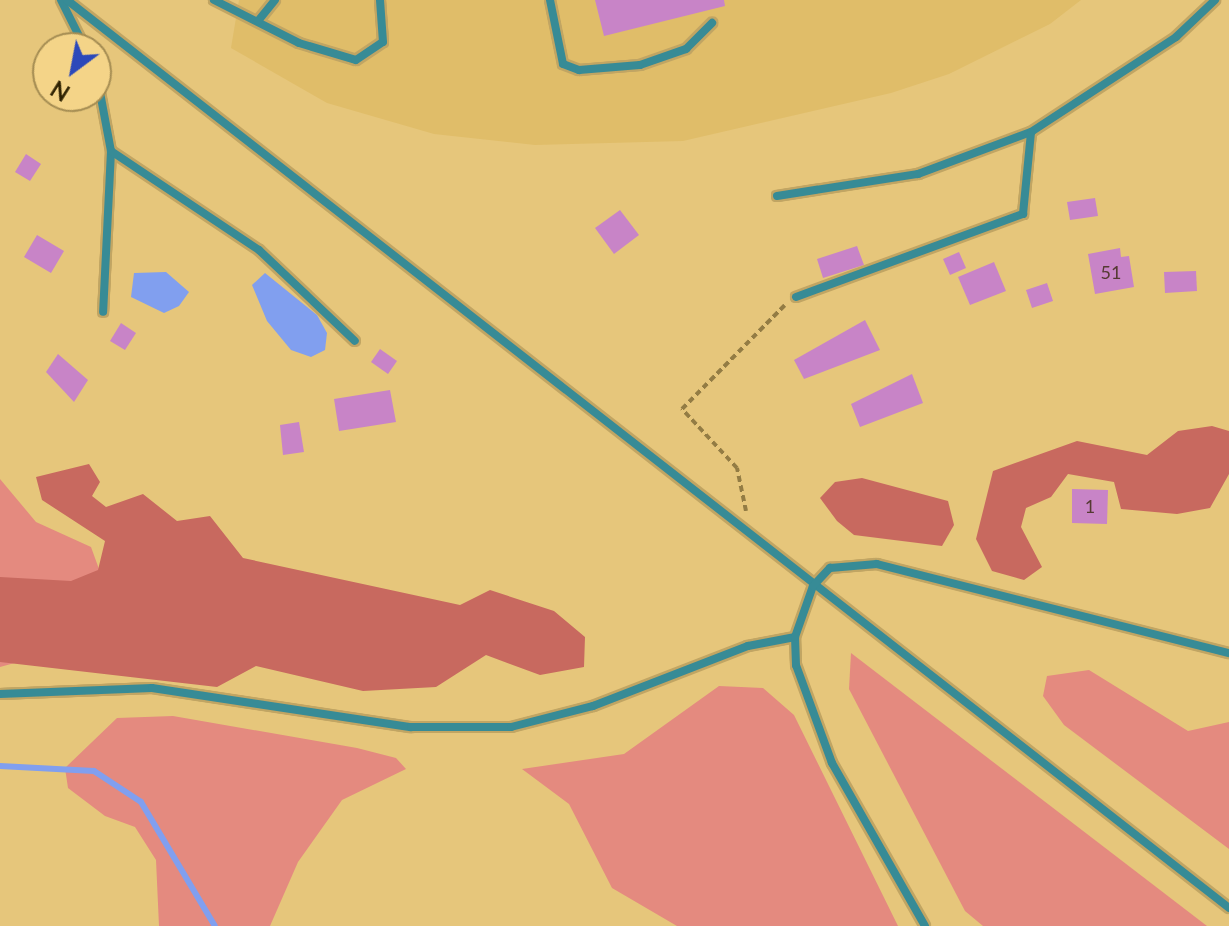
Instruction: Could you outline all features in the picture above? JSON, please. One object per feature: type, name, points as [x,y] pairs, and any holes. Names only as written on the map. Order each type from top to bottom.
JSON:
[{"type":"lane","points":[[64,0],[78,32]]},
{"type":"lane","points":[[64,0],[330,200],[744,534],[1229,908]]},
{"type":"lane","points":[[214,0],[356,60],[383,42],[380,0]]},
{"type":"lane","points":[[258,21],[275,0]]},
{"type":"lane","points":[[550,0],[563,64],[579,70],[640,65],[686,49],[712,23]]},
{"type":"lane","points":[[777,196],[918,174],[1031,132],[1176,37],[1215,0]]},
{"type":"lane","points":[[103,312],[111,151],[104,112]]},
{"type":"lane","points":[[796,297],[1023,214],[1031,132]]},
{"type":"lane","points":[[111,151],[259,250],[355,341]]},
{"type":"lane","points":[[925,926],[832,763],[806,702],[795,637],[813,586],[830,568],[877,564],[1229,653]]},
{"type":"lane","points":[[0,694],[152,688],[411,727],[511,727],[593,706],[748,646],[795,637]]},
{"type":"path","points":[[744,534],[747,496],[737,468],[682,409],[796,297]]},
{"type":"shaded area","points":[[239,0],[1081,0],[1050,24],[949,74],[891,93],[683,141],[535,145],[434,134],[327,103],[231,48]]},
{"type":"shaded area","points":[[1212,426],[1229,431],[1229,474],[1210,508],[1177,514],[1121,509],[1114,482],[1068,474],[1051,497],[1026,508],[1021,527],[1042,567],[1024,580],[992,571],[976,539],[993,471],[1077,441],[1147,455],[1178,431]]},
{"type":"shaded area","points":[[89,464],[100,482],[92,496],[106,507],[143,494],[177,521],[210,516],[243,558],[460,605],[490,590],[554,611],[585,637],[584,667],[540,675],[486,655],[436,687],[363,691],[256,666],[217,687],[0,662],[0,577],[71,581],[98,570],[105,541],[42,500],[36,477]]},
{"type":"shaded area","points":[[862,478],[948,501],[954,525],[942,546],[854,535],[837,521],[820,498],[835,482]]},
{"type":"shaded area","points":[[0,479],[36,522],[91,547],[103,580],[51,653],[0,667]]},
{"type":"shaded area","points":[[851,653],[1207,926],[983,926],[965,911],[849,689]]},
{"type":"shaded area","points":[[1089,670],[1188,731],[1229,722],[1229,849],[1064,725],[1043,696],[1047,676]]},
{"type":"shaded area","points":[[719,686],[763,688],[794,715],[898,926],[677,926],[612,888],[569,804],[522,769],[624,754]]},
{"type":"shaded area","points":[[173,716],[357,748],[396,758],[406,769],[342,800],[298,862],[270,926],[159,926],[156,860],[135,827],[105,816],[68,788],[65,768],[117,718]]},
{"type":"water","points":[[166,272],[189,292],[179,306],[164,313],[131,297],[134,273]]},
{"type":"water","points":[[265,273],[317,315],[327,333],[325,350],[311,357],[291,350],[267,321],[252,285]]},
{"type":"building","points":[[595,0],[724,0],[725,6],[604,36]]},
{"type":"building","points":[[26,154],[41,164],[30,181],[15,172]]},
{"type":"building","points":[[1095,198],[1098,216],[1070,220],[1067,202]]},
{"type":"building","points":[[620,210],[639,235],[614,254],[595,228]]},
{"type":"building","points":[[37,235],[64,251],[51,273],[24,257]]},
{"type":"building","points":[[857,246],[864,265],[823,278],[817,259]]},
{"type":"building","points":[[1120,248],[1121,257],[1129,256],[1134,287],[1095,294],[1088,254]]},
{"type":"building","points":[[959,252],[966,268],[950,275],[943,259]]},
{"type":"building","points":[[994,262],[1006,291],[970,305],[958,277]]},
{"type":"building","points":[[1196,271],[1197,291],[1165,293],[1164,272]]},
{"type":"building","points":[[1047,283],[1053,301],[1032,308],[1026,290]]},
{"type":"building","points":[[865,320],[880,350],[804,379],[794,360]]},
{"type":"building","points":[[121,323],[136,333],[125,350],[110,341]]},
{"type":"building","points":[[380,349],[397,361],[388,374],[371,362]]},
{"type":"building","points":[[58,354],[88,380],[74,402],[46,372]]},
{"type":"building","points":[[912,374],[923,403],[860,427],[851,404]]},
{"type":"building","points":[[390,390],[396,422],[339,431],[334,399]]},
{"type":"building","points":[[299,422],[304,452],[283,455],[280,425]]},
{"type":"building","points":[[1072,489],[1108,490],[1107,524],[1072,523]]},
{"type":"waterway","points":[[0,766],[94,771],[141,802],[215,926]]}]
